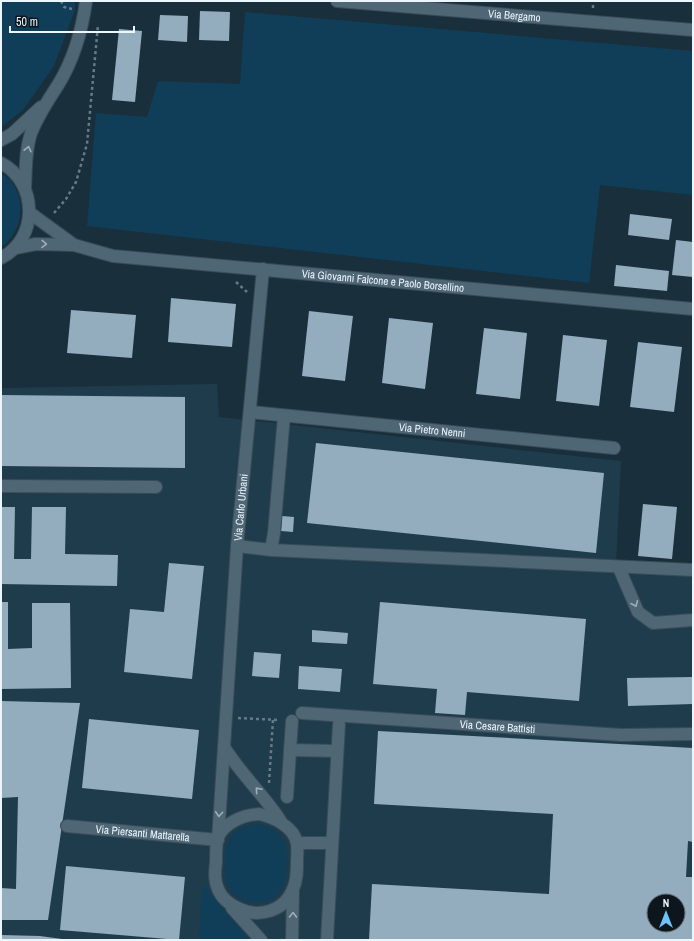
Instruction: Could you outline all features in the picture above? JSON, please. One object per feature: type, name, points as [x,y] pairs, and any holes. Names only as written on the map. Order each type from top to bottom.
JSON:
[{"type":"street","name":"Via Bergamo","points":[[337,1],[693,30]]},
{"type":"street","points":[[25,188],[26,156],[31,134],[46,102],[61,78],[77,45],[85,6]]},
{"type":"street","points":[[1,140],[12,134],[46,102]]},
{"type":"street","points":[[1,163],[13,172],[25,188],[29,200],[30,213],[25,232],[15,248],[1,258]]},
{"type":"street","name":"Via Giovanni Falcone e Paolo Borsellino","points":[[30,213],[74,246]]},
{"type":"street","name":"Via Giovanni Falcone e Paolo Borsellino","points":[[15,248],[36,244],[74,246],[113,256],[693,309]]},
{"type":"street","name":"Via Carlo Urbani","points":[[218,840],[238,546],[263,269]]},
{"type":"street","name":"Via Pietro Nenni","points":[[250,412],[614,448]]},
{"type":"street","points":[[271,550],[274,533],[284,416]]},
{"type":"street","points":[[1,486],[156,487]]},
{"type":"street","points":[[238,546],[271,550],[619,568],[693,570]]},
{"type":"street","points":[[619,568],[638,612],[653,623],[693,620]]},
{"type":"street","name":"Via Cesare Battisti","points":[[302,713],[622,735],[693,734]]},
{"type":"street","points":[[287,797],[292,721]]},
{"type":"street","points":[[327,940],[339,724]]},
{"type":"street","points":[[224,747],[232,761],[268,802],[281,821],[291,832],[297,843],[296,876],[293,890],[292,940]]},
{"type":"street","points":[[290,750],[337,752]]},
{"type":"street","points":[[261,940],[226,902],[218,889],[214,874],[218,840],[226,828],[237,819],[247,815],[259,814],[271,816],[281,821]]},
{"type":"street","name":"Via Piersanti Mattarella","points":[[67,826],[218,840]]},
{"type":"street","points":[[297,843],[332,843]]},
{"type":"street","points":[[226,902],[246,912],[258,914],[279,907],[293,890]]},
{"type":"path","points":[[53,215],[66,199],[76,182],[87,144],[98,16],[85,6],[66,8],[62,6],[61,1]]},
{"type":"path","points":[[268,802],[273,720]]},
{"type":"shaded area","points":[[1,1],[75,1],[75,10],[54,66],[23,110],[1,127]]},
{"type":"shaded area","points":[[245,12],[693,51],[693,195],[600,185],[589,283],[87,226],[96,113],[147,117],[158,81],[240,84]]},
{"type":"shaded area","points":[[1,173],[10,180],[16,189],[20,210],[19,221],[15,231],[9,240],[1,247]]},
{"type":"shaded area","points":[[217,384],[219,417],[621,461],[616,565],[693,577],[693,940],[1,940],[1,388]]},
{"type":"shaded area","points":[[258,824],[268,827],[282,838],[287,853],[288,862],[282,889],[271,900],[256,903],[240,899],[229,889],[225,873],[225,855],[230,840],[235,832],[241,828]]},
{"type":"shaded area","points":[[202,884],[250,940],[199,940]]},
{"type":"building","points":[[200,11],[230,12],[229,41],[199,40]]},
{"type":"building","points":[[160,15],[188,16],[187,42],[158,40]]},
{"type":"building","points":[[119,29],[142,31],[135,102],[112,100]]},
{"type":"building","points":[[630,214],[672,219],[669,240],[628,235]]},
{"type":"building","points":[[676,240],[693,242],[693,277],[672,275]]},
{"type":"building","points":[[616,265],[669,271],[667,291],[614,286]]},
{"type":"building","points":[[171,298],[236,304],[232,347],[168,342]]},
{"type":"building","points":[[71,310],[136,315],[132,358],[67,353]]},
{"type":"building","points":[[309,311],[353,316],[345,381],[302,376]]},
{"type":"building","points":[[389,318],[433,323],[425,389],[382,383]]},
{"type":"building","points":[[484,328],[527,333],[520,399],[476,394]]},
{"type":"building","points":[[563,335],[607,340],[599,406],[556,401]]},
{"type":"building","points":[[638,342],[682,347],[674,412],[630,407]]},
{"type":"building","points":[[1,395],[185,397],[185,468],[1,466]]},
{"type":"building","points":[[316,443],[604,473],[596,553],[307,523]]},
{"type":"building","points":[[643,504],[677,507],[672,559],[638,556]]},
{"type":"building","points":[[1,507],[15,507],[14,559],[31,559],[32,507],[66,507],[65,554],[118,555],[117,586],[1,584]]},
{"type":"building","points":[[282,516],[294,517],[293,532],[281,531]]},
{"type":"building","points":[[169,563],[204,566],[192,679],[124,672],[130,609],[164,612]]},
{"type":"building","points":[[1,602],[8,602],[8,649],[32,648],[32,603],[70,603],[71,688],[1,689]]},
{"type":"building","points":[[380,602],[586,619],[579,701],[467,692],[465,715],[435,713],[437,689],[373,684]]},
{"type":"building","points":[[312,630],[348,633],[347,644],[312,642]]},
{"type":"building","points":[[254,652],[281,654],[279,678],[252,676]]},
{"type":"building","points":[[299,666],[342,669],[340,692],[298,689]]},
{"type":"building","points":[[693,677],[693,704],[628,706],[627,678]]},
{"type":"building","points":[[1,701],[80,703],[48,920],[1,920],[1,888],[16,889],[18,797],[1,798]]},
{"type":"building","points":[[89,719],[199,730],[192,799],[82,788]]},
{"type":"building","points":[[378,731],[693,748],[693,842],[688,841],[686,877],[693,877],[693,940],[369,940],[372,884],[549,894],[553,814],[374,804]]},
{"type":"building","points":[[66,866],[185,877],[179,940],[60,930]]},
{"type":"building","points":[[1,935],[40,936],[62,939],[1,940]]}]
